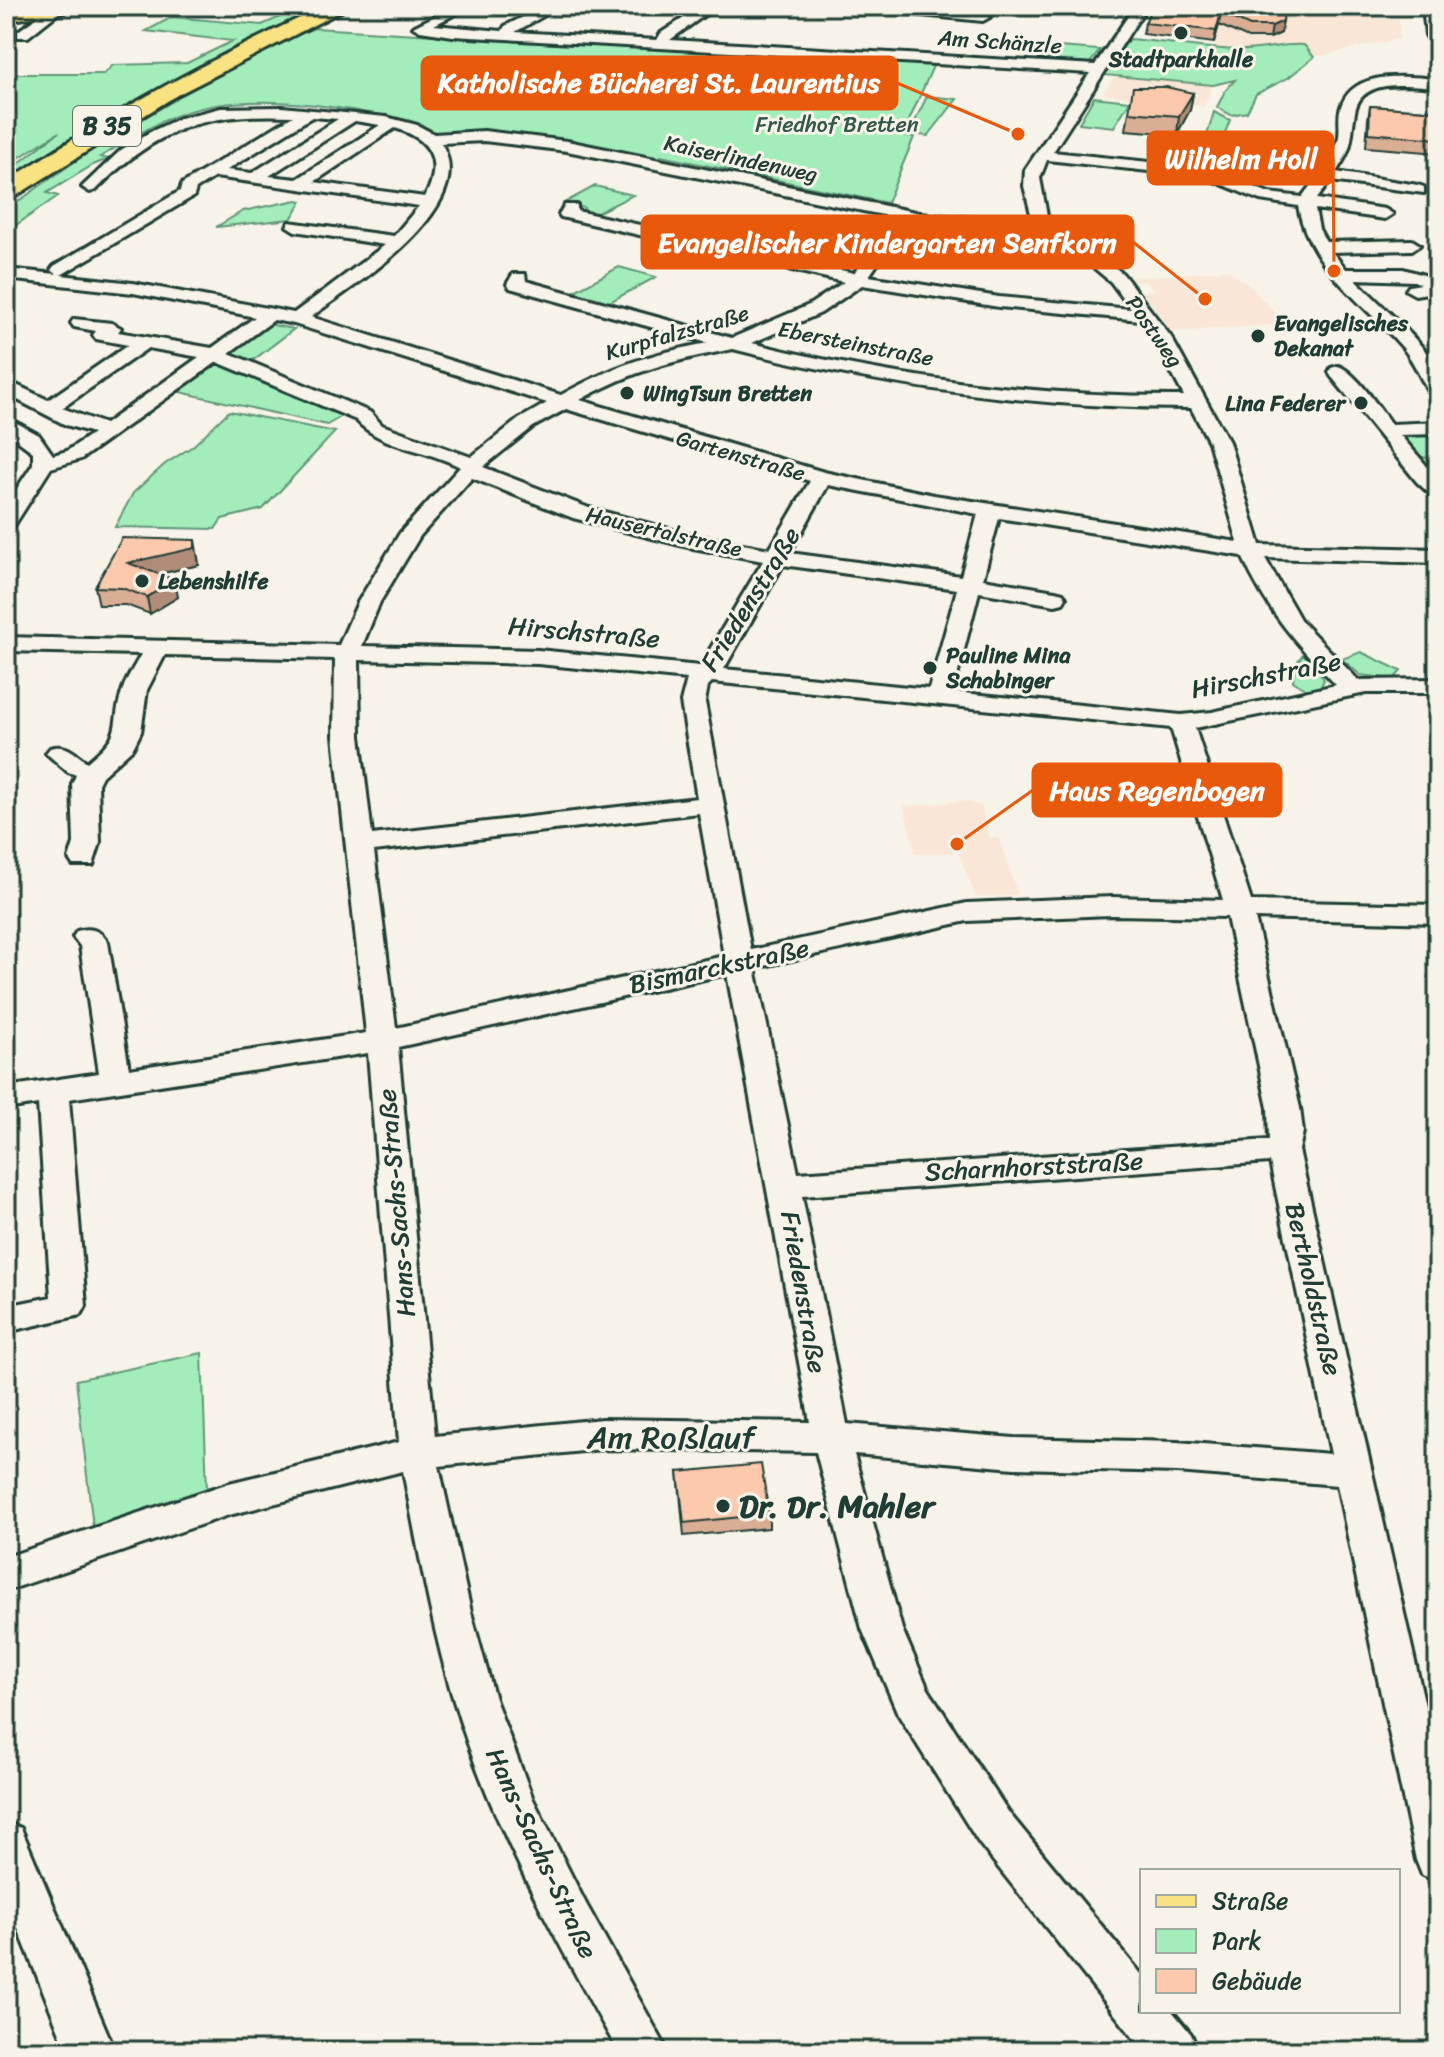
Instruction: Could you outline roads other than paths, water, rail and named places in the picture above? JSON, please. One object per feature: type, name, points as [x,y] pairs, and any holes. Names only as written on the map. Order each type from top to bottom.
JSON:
[{"type":"main road","points":[[6,15],[62,6]]},
{"type":"main road","name":"B 35","points":[[6,192],[149,102],[226,61],[342,6]]},
{"type":"street","points":[[23,34],[62,6]]},
{"type":"street","name":"Am Schänzle","points":[[465,6],[420,27],[661,43],[953,54],[1097,69]]},
{"type":"street","points":[[507,35],[510,29],[555,6]]},
{"type":"street","points":[[661,43],[666,36],[711,6]]},
{"type":"street","points":[[869,6],[983,17]]},
{"type":"street","points":[[1041,228],[1043,222],[1031,185],[1033,170],[1141,6]]},
{"type":"street","points":[[1429,6],[1433,35],[1438,44]]},
{"type":"street","points":[[1438,83],[1392,82],[1365,86],[1349,106],[1344,146],[1306,204],[1310,229],[1320,247],[1412,348],[1431,374],[1438,392]]},
{"type":"street","points":[[90,187],[121,156],[191,119],[251,109],[351,117],[412,129],[432,139],[441,163],[441,176],[430,203],[399,242],[297,319]]},
{"type":"street","points":[[58,279],[70,271],[60,270],[188,193],[188,187],[309,112]]},
{"type":"street","points":[[253,179],[351,117]]},
{"type":"street","points":[[299,185],[391,124]]},
{"type":"street","name":"Kaiserlindenweg","points":[[432,139],[484,136],[567,146],[667,164],[903,215],[975,225],[1041,228]]},
{"type":"street","points":[[1042,155],[1207,173],[1261,196],[1385,214]]},
{"type":"street","points":[[211,172],[430,203]]},
{"type":"street","points":[[1325,175],[1418,190]]},
{"type":"street","points":[[571,208],[567,214],[857,281],[1028,306],[1146,315]]},
{"type":"street","name":"Kurpfalzstraße","points":[[565,400],[614,373],[670,356],[737,343],[815,309],[857,281],[903,215]]},
{"type":"street","points":[[295,226],[399,242]]},
{"type":"street","name":"Postweg","points":[[1041,228],[1081,248],[1100,262],[1146,315],[1200,402],[1222,452],[1251,551],[1266,584],[1292,625],[1352,688]]},
{"type":"street","points":[[1320,247],[1412,245]]},
{"type":"street","name":"Gartenstraße","points":[[6,274],[145,290],[297,319],[565,400],[688,441],[822,478],[990,511],[1251,551],[1438,556]]},
{"type":"street","points":[[1343,274],[1372,280]]},
{"type":"street","points":[[1343,274],[1410,275],[1426,278],[1433,283],[1428,288],[1415,290]]},
{"type":"street","points":[[12,294],[38,277]]},
{"type":"street","name":"Ebersteinstraße","points":[[519,278],[516,284],[737,343],[862,371],[1035,399],[1131,405],[1200,402]]},
{"type":"street","points":[[43,464],[74,455],[272,313]]},
{"type":"street","name":"Hausertalstraße","points":[[80,323],[112,328],[102,335],[215,354],[347,408],[363,416],[375,429],[453,455],[471,467],[551,502],[614,522],[699,543],[778,557],[1055,598]]},
{"type":"street","points":[[49,408],[145,342]]},
{"type":"street","points":[[1338,372],[1386,430],[1401,454],[1438,491]]},
{"type":"street","points":[[6,386],[73,421],[109,431]]},
{"type":"street","name":"Hans-Sachs-Straße","points":[[565,400],[526,423],[471,467],[418,525],[396,556],[359,619],[347,653],[347,736],[382,1041],[418,1453],[451,1612],[484,1726],[514,1806],[570,1920],[644,2051]]},
{"type":"street","points":[[6,423],[32,439],[43,451],[43,464],[6,521]]},
{"type":"street","points":[[1386,430],[1438,428]]},
{"type":"street","name":"Friedenstraße","points":[[822,478],[714,666],[696,684],[693,702],[739,962],[785,1186],[831,1437],[882,1629],[913,1701],[994,1828],[1140,2009]]},
{"type":"street","points":[[939,698],[990,511]]},
{"type":"street","name":"Hirschstraße","points":[[6,644],[538,657],[1181,722],[1212,719],[1352,688],[1404,684],[1438,686]]},
{"type":"street","points":[[83,859],[87,843],[85,784],[91,772],[120,748],[128,732],[135,690],[157,647]]},
{"type":"street","name":"Bertholdstraße","points":[[1181,722],[1239,909],[1284,1108],[1287,1132],[1283,1150],[1438,1860]]},
{"type":"street","points":[[59,753],[77,767],[91,772]]},
{"type":"street","points":[[360,844],[710,804]]},
{"type":"street","name":"Bismarckstraße","points":[[6,1098],[382,1041],[967,912],[1057,907],[1438,914]]},
{"type":"street","points":[[87,937],[94,942],[116,1081]]},
{"type":"street","points":[[6,1319],[69,1306],[53,1090]]},
{"type":"street","name":"Scharnhorststraße","points":[[785,1186],[903,1174],[1041,1168],[1283,1150]]},
{"type":"street","name":"Am Roßlauf","points":[[6,1574],[229,1499],[418,1453],[602,1434],[831,1437],[1014,1453],[1177,1457],[1355,1471]]},
{"type":"street","points":[[6,1843],[91,2051]]},
{"type":"street","name":"Friedenstraße","points":[[1143,2013],[1174,2051]]},
{"type":"place","name":"Stadtparkhalle","points":[[1181,33]]},
{"type":"place","name":"Katholische Bücherei St. Laurentius","points":[[1018,134]]},
{"type":"place","name":"Wilhelm Holl","points":[[1334,271]]},
{"type":"place","name":"Evangelischer Kindergarten Senfkorn","points":[[1205,299]]},
{"type":"place","name":"Evangelisches Dekanat","points":[[1258,336]]},
{"type":"place","name":"WingTsun Bretten","points":[[627,393]]},
{"type":"place","name":"Lina Federer","points":[[1361,403]]},
{"type":"place","name":"Lebenshilfe","points":[[142,581]]},
{"type":"place","name":"Pauline Mina Schabinger","points":[[930,668]]},
{"type":"place","name":"Haus Regenbogen","points":[[957,844]]},
{"type":"place","name":"Dr. Dr. Mahler","points":[[723,1506]]},
{"type":"park label","name":"Friedhof Bretten","points":[[837,124]]}]
